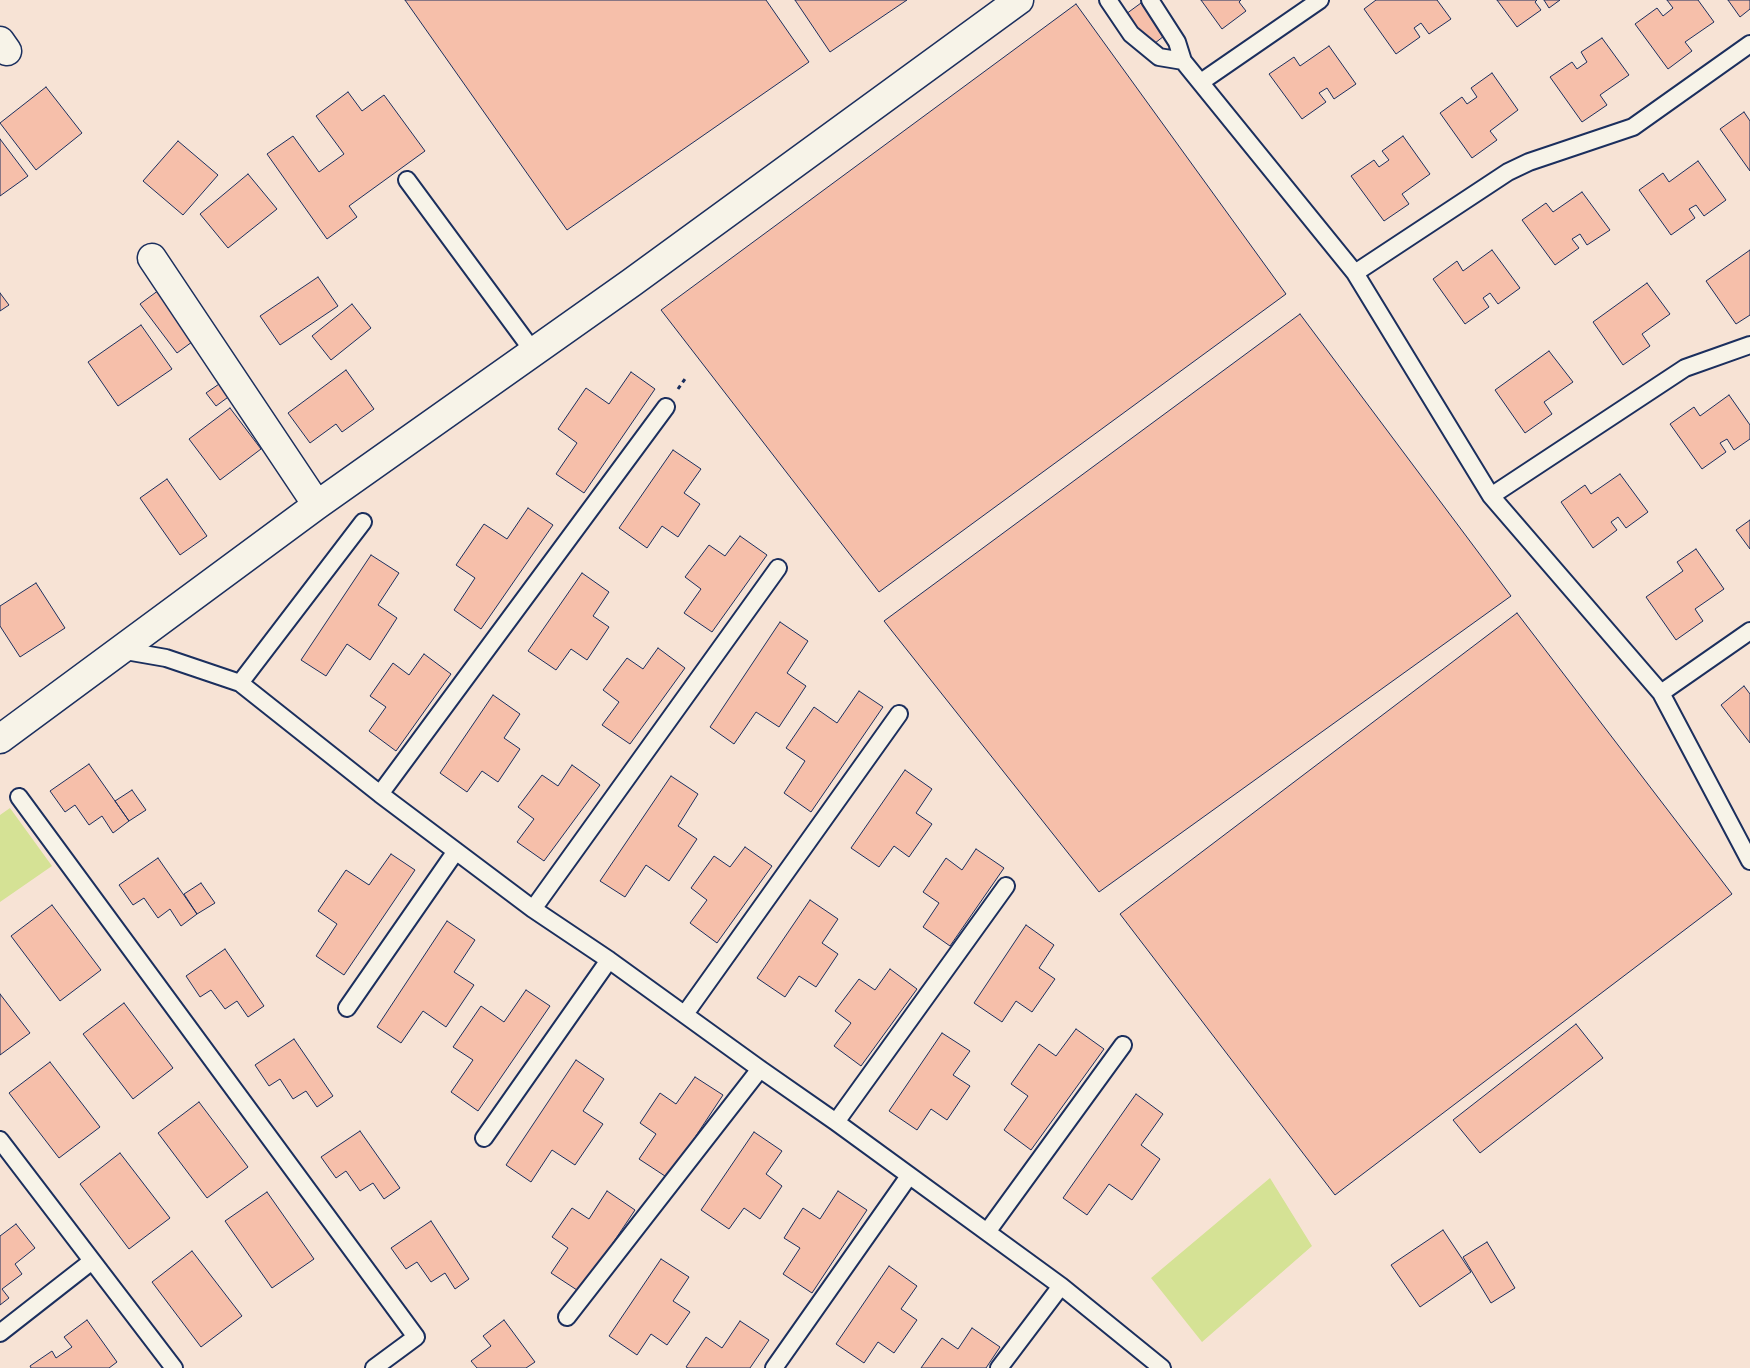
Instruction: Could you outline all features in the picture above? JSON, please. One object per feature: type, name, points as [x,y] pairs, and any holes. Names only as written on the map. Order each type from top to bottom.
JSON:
[{"type":"street","points":[[0,739],[317,504],[639,278],[1019,0]]},
{"type":"street","points":[[152,258],[317,504]]},
{"type":"lane","points":[[1108,0],[1131,34],[1159,57],[1183,61]]},
{"type":"lane","points":[[1150,0],[1177,42],[1183,61],[1355,274],[1491,496],[1662,693],[1750,861]]},
{"type":"lane","points":[[1201,82],[1320,0]]},
{"type":"lane","points":[[1355,274],[1508,172],[1529,162],[1633,127],[1750,44]]},
{"type":"lane","points":[[407,180],[533,351]]},
{"type":"lane","points":[[1491,496],[1685,368],[1750,345]]},
{"type":"lane","points":[[380,794],[666,406]]},
{"type":"lane","points":[[240,683],[363,522]]},
{"type":"lane","points":[[533,909],[778,568]]},
{"type":"lane","points":[[1662,693],[1750,631]]},
{"type":"lane","points":[[120,650],[166,658],[240,683],[380,794],[533,909],[685,1014],[987,1232],[1061,1286],[1162,1368]]},
{"type":"lane","points":[[685,1014],[899,714]]},
{"type":"lane","points":[[19,797],[416,1337],[374,1368]]},
{"type":"lane","points":[[347,1008],[456,851]]},
{"type":"lane","points":[[836,1122],[1006,886]]},
{"type":"lane","points":[[484,1138],[609,960]]},
{"type":"lane","points":[[987,1232],[1122,1045]]},
{"type":"lane","points":[[567,1317],[760,1069]]},
{"type":"lane","points":[[0,1140],[174,1368]]},
{"type":"lane","points":[[774,1368],[909,1176]]},
{"type":"lane","points":[[0,1333],[92,1261]]},
{"type":"lane","points":[[1000,1368],[1061,1286]]},
{"type":"green space","points":[[10,808],[52,866],[0,902],[0,815]]},
{"type":"green space","points":[[1270,1178],[1312,1246],[1202,1342],[1151,1278]]},
{"type":"building","points":[[405,0],[766,0],[809,62],[567,230]]},
{"type":"building","points":[[795,0],[907,0],[830,52]]},
{"type":"building","points":[[1201,0],[1241,0],[1239,2],[1246,11],[1222,29]]},
{"type":"building","points":[[1376,0],[1437,0],[1451,19],[1429,34],[1421,23],[1414,28],[1420,37],[1396,54],[1364,9]]},
{"type":"building","points":[[1497,0],[1537,0],[1535,2],[1541,10],[1517,27]]},
{"type":"building","points":[[1544,0],[1560,0],[1549,8]]},
{"type":"building","points":[[1667,0],[1698,0],[1714,22],[1685,42],[1692,51],[1668,69],[1635,24],[1657,8],[1663,16],[1673,8]]},
{"type":"building","points":[[1728,0],[1750,0],[1750,9],[1740,17]]},
{"type":"building","points":[[1141,3],[1164,36],[1150,47],[1126,14]]},
{"type":"building","points":[[1076,4],[1286,294],[879,592],[661,310]]},
{"type":"building","points":[[1602,38],[1629,75],[1600,95],[1607,105],[1582,122],[1550,77],[1572,62],[1577,69],[1587,62],[1581,52]]},
{"type":"building","points":[[1329,46],[1356,84],[1334,99],[1327,88],[1319,93],[1326,102],[1302,119],[1269,74],[1294,57],[1300,66]]},
{"type":"building","points":[[1492,73],[1518,110],[1490,131],[1497,140],[1472,158],[1440,113],[1462,97],[1467,104],[1477,97],[1471,88]]},
{"type":"building","points":[[46,87],[82,133],[36,170],[0,123]]},
{"type":"building","points":[[348,92],[362,111],[384,95],[425,151],[349,206],[357,217],[327,239],[267,154],[293,136],[319,172],[344,154],[316,116]]},
{"type":"building","points":[[1744,112],[1750,121],[1750,171],[1720,129]]},
{"type":"building","points":[[1403,136],[1430,174],[1402,194],[1409,204],[1384,221],[1351,176],[1374,160],[1379,167],[1389,160],[1382,151]]},
{"type":"building","points":[[0,139],[28,176],[0,196]]},
{"type":"building","points":[[178,141],[218,175],[183,215],[143,181]]},
{"type":"building","points":[[1698,161],[1726,200],[1704,216],[1696,205],[1689,209],[1695,218],[1671,235],[1639,190],[1663,173],[1669,182]]},
{"type":"building","points":[[248,174],[277,209],[228,248],[200,214]]},
{"type":"building","points":[[1582,192],[1610,230],[1587,245],[1580,234],[1572,239],[1579,248],[1555,265],[1522,220],[1546,203],[1553,212]]},
{"type":"building","points":[[1492,250],[1520,288],[1498,304],[1490,293],[1483,298],[1489,307],[1465,324],[1433,279],[1457,261],[1463,271]]},
{"type":"building","points":[[1750,250],[1750,315],[1736,324],[1706,281]]},
{"type":"building","points":[[318,277],[338,306],[280,345],[260,316]]},
{"type":"building","points":[[1647,283],[1670,314],[1642,334],[1650,346],[1623,365],[1593,322]]},
{"type":"building","points":[[159,290],[196,339],[177,353],[140,304]]},
{"type":"building","points":[[0,293],[9,305],[0,311]]},
{"type":"building","points":[[352,304],[371,328],[331,360],[312,336]]},
{"type":"building","points":[[1300,314],[1511,596],[1099,892],[884,621]]},
{"type":"building","points":[[141,325],[172,369],[118,406],[88,362]]},
{"type":"building","points":[[1549,351],[1573,382],[1544,402],[1552,414],[1525,433],[1495,390]]},
{"type":"building","points":[[346,370],[374,409],[342,432],[336,424],[310,443],[288,413]]},
{"type":"building","points":[[631,372],[655,389],[584,493],[556,474],[577,443],[558,429],[586,388],[609,404]]},
{"type":"building","points":[[222,382],[231,395],[216,406],[206,393]]},
{"type":"building","points":[[1729,395],[1750,425],[1750,439],[1734,450],[1727,439],[1720,443],[1726,452],[1702,469],[1670,424],[1694,407],[1700,416]]},
{"type":"building","points":[[230,408],[261,449],[220,480],[189,439]]},
{"type":"building","points":[[673,450],[701,469],[684,493],[700,504],[678,537],[662,526],[647,548],[619,528]]},
{"type":"building","points":[[1620,474],[1648,512],[1626,528],[1618,517],[1611,522],[1617,530],[1593,548],[1561,502],[1585,485],[1591,494]]},
{"type":"building","points":[[167,479],[207,536],[180,555],[140,498]]},
{"type":"building","points":[[528,508],[553,525],[481,629],[454,610],[475,578],[456,565],[484,524],[507,539]]},
{"type":"building","points":[[1750,520],[1750,549],[1736,530]]},
{"type":"building","points":[[740,536],[767,555],[712,632],[684,613],[701,589],[685,577],[709,545],[725,556]]},
{"type":"building","points":[[1696,549],[1724,589],[1695,609],[1703,621],[1676,640],[1646,597],[1683,571],[1677,562]]},
{"type":"building","points":[[371,555],[399,573],[378,605],[397,618],[370,660],[347,644],[326,676],[301,660]]},
{"type":"building","points":[[582,573],[609,592],[593,616],[609,627],[587,660],[571,649],[556,670],[528,651]]},
{"type":"building","points":[[36,583],[65,628],[20,657],[0,626],[0,606]]},
{"type":"building","points":[[1517,613],[1732,894],[1335,1195],[1120,914]]},
{"type":"building","points":[[780,622],[808,641],[787,673],[806,686],[779,727],[756,712],[734,744],[710,727]]},
{"type":"building","points":[[658,648],[685,668],[630,744],[602,725],[619,702],[603,690],[627,658],[643,669]]},
{"type":"building","points":[[424,654],[451,674],[396,751],[369,731],[386,707],[370,696],[393,663],[409,675]]},
{"type":"building","points":[[1744,686],[1750,694],[1750,743],[1721,705]]},
{"type":"building","points":[[859,691],[883,707],[811,812],[784,793],[805,761],[786,748],[814,707],[837,723]]},
{"type":"building","points":[[493,695],[520,714],[504,738],[520,749],[498,782],[482,771],[467,792],[440,773]]},
{"type":"building","points":[[89,764],[129,821],[113,833],[102,816],[89,825],[75,805],[65,812],[50,791]]},
{"type":"building","points":[[572,765],[600,785],[544,861],[517,842],[534,819],[518,807],[542,775],[558,786]]},
{"type":"building","points":[[905,770],[932,789],[916,813],[932,824],[909,857],[894,846],[879,867],[851,848]]},
{"type":"building","points":[[671,776],[698,794],[678,826],[697,839],[669,881],[646,865],[625,897],[600,881]]},
{"type":"building","points":[[132,790],[146,810],[129,821],[115,801]]},
{"type":"building","points":[[745,847],[772,866],[717,943],[690,923],[707,900],[691,888],[714,856],[730,867]]},
{"type":"building","points":[[976,849],[1004,868],[950,946],[923,927],[939,903],[923,892],[946,858],[962,870]]},
{"type":"building","points":[[391,854],[415,870],[344,975],[316,956],[337,924],[318,911],[346,870],[369,885]]},
{"type":"building","points":[[158,858],[197,914],[181,926],[170,909],[158,918],[144,898],[133,905],[119,885]]},
{"type":"building","points":[[201,883],[215,903],[197,914],[184,894]]},
{"type":"building","points":[[810,900],[838,919],[822,943],[838,954],[816,987],[799,976],[785,997],[757,978]]},
{"type":"building","points":[[52,905],[101,970],[60,1001],[11,936]]},
{"type":"building","points":[[447,921],[475,940],[454,972],[474,985],[446,1027],[423,1011],[401,1043],[377,1027]]},
{"type":"building","points":[[1026,925],[1054,945],[1039,968],[1055,979],[1032,1012],[1016,1001],[1002,1022],[974,1003]]},
{"type":"building","points":[[225,949],[264,1006],[248,1017],[237,1001],[225,1009],[211,990],[200,997],[186,976]]},
{"type":"building","points":[[890,969],[917,989],[861,1066],[834,1046],[851,1023],[835,1011],[859,979],[875,990]]},
{"type":"building","points":[[526,990],[550,1006],[478,1111],[451,1092],[473,1060],[453,1047],[481,1006],[504,1022]]},
{"type":"building","points":[[0,994],[30,1033],[0,1055]]},
{"type":"building","points":[[124,1003],[173,1068],[133,1099],[83,1034]]},
{"type":"building","points":[[1576,1024],[1603,1058],[1480,1153],[1453,1120]]},
{"type":"building","points":[[1076,1029],[1104,1049],[1031,1150],[1004,1130],[1028,1096],[1011,1084],[1039,1044],[1056,1056]]},
{"type":"building","points":[[942,1033],[970,1051],[953,1075],[970,1086],[947,1120],[931,1109],[917,1130],[889,1111]]},
{"type":"building","points":[[294,1039],[333,1096],[317,1107],[306,1091],[293,1099],[280,1079],[269,1086],[255,1065]]},
{"type":"building","points":[[576,1060],[604,1079],[583,1111],[603,1124],[575,1165],[552,1150],[531,1182],[506,1165]]},
{"type":"building","points":[[50,1062],[100,1127],[59,1158],[9,1093]]},
{"type":"building","points":[[695,1077],[723,1095],[668,1178],[639,1159],[656,1134],[640,1123],[660,1093],[676,1104]]},
{"type":"building","points":[[1136,1094],[1163,1114],[1141,1145],[1160,1159],[1132,1200],[1109,1184],[1087,1215],[1063,1198]]},
{"type":"building","points":[[199,1102],[248,1167],[207,1198],[158,1133]]},
{"type":"building","points":[[360,1131],[400,1188],[384,1199],[373,1183],[360,1191],[346,1171],[336,1178],[321,1157]]},
{"type":"building","points":[[754,1132],[782,1151],[766,1174],[782,1186],[760,1219],[744,1208],[729,1229],[701,1210]]},
{"type":"building","points":[[120,1153],[170,1218],[129,1249],[80,1184]]},
{"type":"building","points":[[607,1191],[635,1210],[580,1292],[551,1273],[568,1248],[552,1237],[572,1208],[589,1219]]},
{"type":"building","points":[[838,1191],[867,1210],[812,1293],[783,1274],[800,1248],[784,1238],[803,1208],[820,1219]]},
{"type":"building","points":[[267,1192],[314,1259],[272,1288],[225,1221]]},
{"type":"building","points":[[431,1221],[469,1279],[455,1289],[445,1273],[431,1282],[417,1262],[406,1269],[391,1248]]},
{"type":"building","points":[[16,1224],[35,1248],[15,1264],[22,1274],[2,1289],[9,1298],[0,1305],[0,1236]]},
{"type":"building","points":[[1443,1230],[1471,1272],[1420,1307],[1391,1265]]},
{"type":"building","points":[[1487,1242],[1515,1288],[1491,1303],[1463,1257]]},
{"type":"building","points":[[192,1251],[242,1316],[201,1347],[152,1282]]},
{"type":"building","points":[[661,1259],[689,1277],[673,1301],[690,1312],[667,1345],[651,1334],[637,1355],[609,1336]]},
{"type":"building","points":[[889,1266],[917,1286],[901,1309],[917,1320],[894,1353],[878,1342],[864,1363],[836,1344]]},
{"type":"building","points":[[87,1320],[117,1362],[109,1368],[31,1368],[30,1366],[52,1351],[56,1358],[72,1347],[64,1337]]},
{"type":"building","points":[[504,1320],[535,1362],[526,1368],[477,1368],[471,1361],[491,1346],[483,1336]]},
{"type":"building","points":[[740,1321],[769,1340],[750,1368],[686,1367],[706,1337],[722,1348]]},
{"type":"building","points":[[972,1328],[1000,1347],[986,1368],[921,1368],[942,1338],[958,1349]]}]
